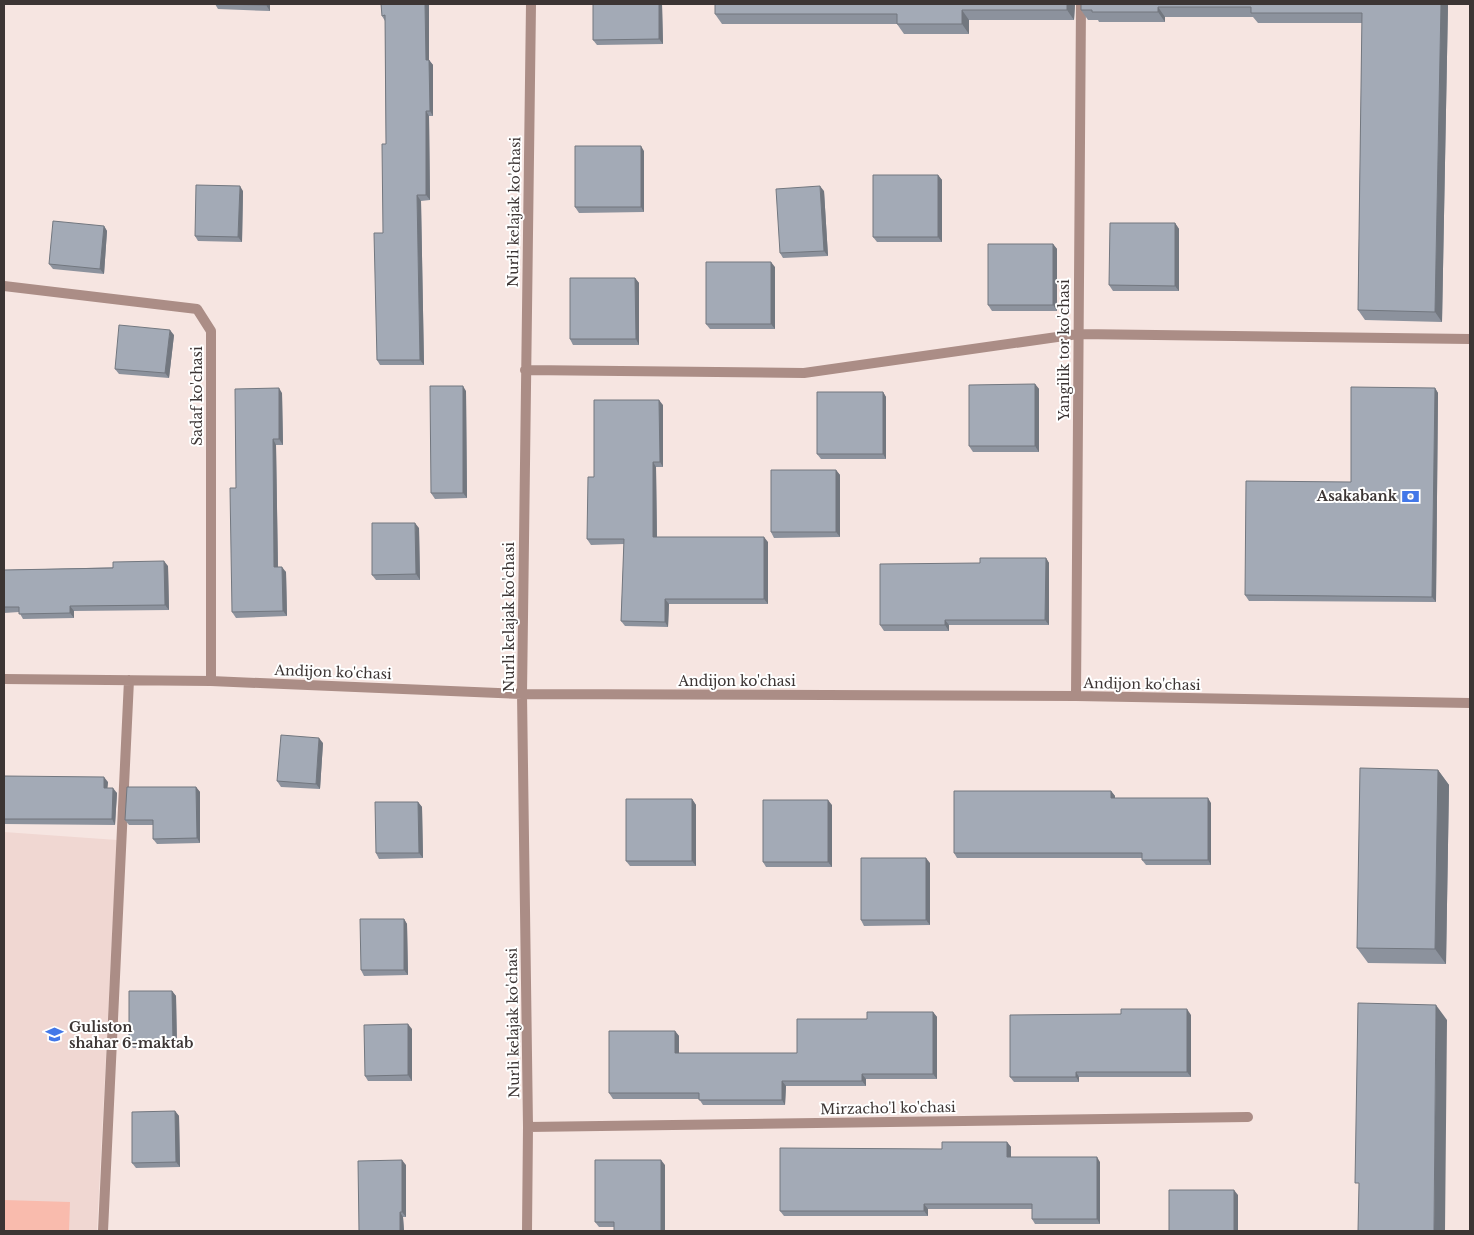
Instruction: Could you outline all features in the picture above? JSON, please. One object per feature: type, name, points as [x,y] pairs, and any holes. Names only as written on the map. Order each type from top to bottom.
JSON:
[{"type":"street","name":"Nurli kelajak ko'chasi","points":[[527,1231],[528,1127],[522,694],[531,4]]},
{"type":"street","name":"Yangilik tor ko'chasi","points":[[1076,696],[1081,4]]},
{"type":"street","name":"Sadaf ko'chasi","points":[[4,286],[197,309],[211,330],[211,681]]},
{"type":"street","points":[[525,370],[804,373],[1078,334],[1470,339]]},
{"type":"street","name":"Andijon ko'chasi","points":[[4,679],[211,681],[522,694],[1076,696],[1470,703]]},
{"type":"street","points":[[103,1231],[129,680]]},
{"type":"street","name":"Mirzacho'l ko'chasi","points":[[528,1127],[1248,1117]]},
{"type":"shaded area","name":"Guliston shahar 6-maktab","points":[[4,832],[117,840],[97,1231],[4,1231]]},
{"type":"shaded area","points":[[4,1200],[70,1202],[69,1231],[4,1231]]},
{"type":"building","points":[[215,4],[266,4],[266,5]]},
{"type":"building","points":[[381,4],[425,4],[426,60],[429,60],[430,111],[426,111],[426,195],[417,195],[420,360],[377,360],[374,233],[383,233],[382,144],[386,144],[385,15],[382,16]]},
{"type":"building","points":[[593,4],[659,4],[659,39],[593,40]]},
{"type":"building","points":[[715,4],[1067,4],[1067,10],[962,10],[962,24],[897,24],[897,14],[715,14]]},
{"type":"building","points":[[1081,4],[1441,4],[1435,312],[1358,310],[1362,13],[1251,13],[1251,7],[1158,7],[1158,12],[1092,12],[1092,10],[1081,10]]},
{"type":"building","points":[[575,146],[641,146],[641,207],[575,207]]},
{"type":"building","points":[[873,175],[938,175],[938,237],[873,237]]},
{"type":"building","points":[[196,185],[240,186],[238,237],[195,236]]},
{"type":"building","points":[[820,186],[824,251],[780,253],[776,189]]},
{"type":"building","points":[[53,221],[104,226],[100,269],[49,264]]},
{"type":"building","points":[[1110,223],[1175,223],[1175,286],[1109,285]]},
{"type":"building","points":[[988,244],[1053,244],[1053,305],[988,305]]},
{"type":"building","points":[[706,262],[771,262],[771,324],[706,324]]},
{"type":"building","points":[[570,278],[635,278],[636,339],[570,339]]},
{"type":"building","points":[[119,325],[170,330],[165,373],[115,369]]},
{"type":"building","points":[[1035,384],[1035,446],[969,446],[969,385]]},
{"type":"building","points":[[430,386],[463,386],[463,493],[431,493]]},
{"type":"building","points":[[1351,387],[1435,388],[1432,597],[1245,595],[1246,481],[1351,482]]},
{"type":"building","points":[[279,388],[279,439],[273,439],[274,567],[282,567],[283,611],[232,612],[230,488],[236,488],[235,389]]},
{"type":"building","points":[[817,392],[883,392],[883,454],[817,454]]},
{"type":"building","points":[[594,400],[659,400],[660,462],[653,462],[653,537],[764,537],[764,599],[665,599],[665,622],[621,621],[624,539],[587,539],[588,477],[594,477]]},
{"type":"building","points":[[771,470],[836,470],[836,532],[771,532]]},
{"type":"building","points":[[372,523],[415,523],[416,574],[372,575]]},
{"type":"building","points":[[980,558],[1046,558],[1045,620],[945,620],[945,625],[880,625],[880,564],[980,563]]},
{"type":"building","points":[[164,561],[165,605],[70,606],[70,613],[19,614],[19,607],[4,607],[4,570],[113,568],[113,562]]},
{"type":"building","points":[[281,735],[319,738],[316,784],[277,781]]},
{"type":"building","points":[[1360,768],[1438,770],[1435,949],[1357,948]]},
{"type":"building","points":[[4,776],[104,777],[104,788],[113,788],[112,819],[4,819]]},
{"type":"building","points":[[127,787],[196,787],[197,838],[153,839],[153,820],[125,820]]},
{"type":"building","points":[[954,791],[1111,791],[1111,798],[1208,798],[1208,860],[1142,860],[1142,853],[954,853]]},
{"type":"building","points":[[626,799],[692,799],[692,861],[626,861]]},
{"type":"building","points":[[763,800],[828,800],[828,862],[763,862]]},
{"type":"building","points":[[375,802],[418,802],[419,853],[376,853]]},
{"type":"building","points":[[861,858],[926,858],[926,920],[861,920]]},
{"type":"building","points":[[360,919],[404,919],[404,970],[361,970]]},
{"type":"building","points":[[129,991],[172,991],[173,1042],[129,1043]]},
{"type":"building","points":[[1358,1003],[1436,1005],[1434,1231],[1358,1231],[1359,1183],[1355,1183]]},
{"type":"building","points":[[1121,1009],[1187,1009],[1187,1072],[1076,1072],[1076,1077],[1010,1077],[1010,1015],[1121,1014]]},
{"type":"building","points":[[867,1012],[933,1012],[933,1074],[862,1074],[862,1081],[782,1081],[782,1100],[699,1100],[699,1093],[609,1093],[609,1031],[675,1031],[675,1053],[797,1053],[797,1019],[867,1019]]},
{"type":"building","points":[[408,1024],[408,1075],[365,1076],[364,1025]]},
{"type":"building","points":[[175,1111],[176,1162],[132,1163],[132,1112]]},
{"type":"building","points":[[942,1142],[1007,1142],[1007,1157],[1097,1157],[1097,1219],[1032,1219],[1032,1204],[924,1204],[924,1211],[780,1211],[780,1148],[942,1149]]},
{"type":"building","points":[[402,1160],[400,1231],[359,1231],[358,1161]]},
{"type":"building","points":[[595,1160],[661,1160],[661,1231],[614,1231],[614,1222],[595,1222]]},
{"type":"building","points":[[1169,1190],[1234,1190],[1234,1231],[1169,1231]]},
{"type":"place","name":"Asakabank","points":[[1411,496]]},
{"type":"place","name":"Guliston shahar 6-maktab","points":[[55,1035]]}]
